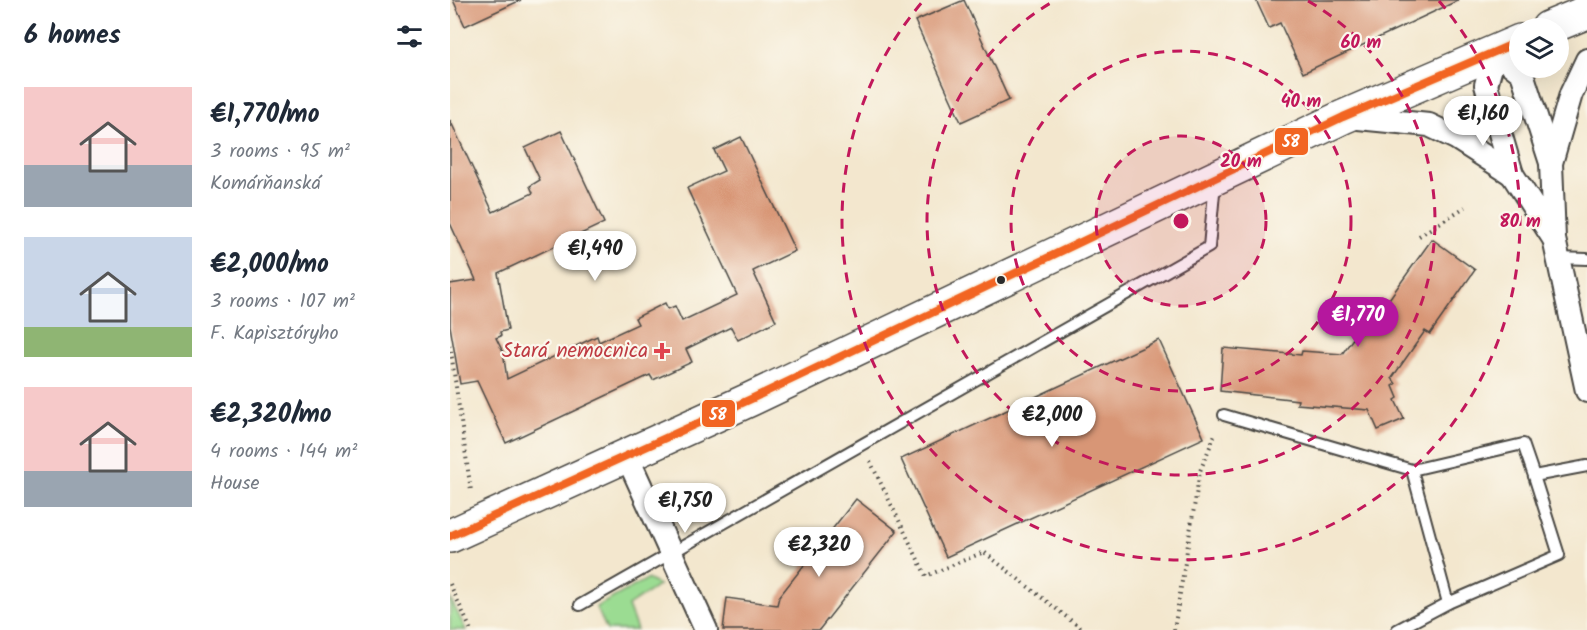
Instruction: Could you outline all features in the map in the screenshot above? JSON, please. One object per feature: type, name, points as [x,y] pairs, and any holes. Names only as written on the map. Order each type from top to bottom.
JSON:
[{"type":"main road","points":[[1569,19],[1587,12]]},
{"type":"main road","points":[[450,536],[751,399],[1343,117],[1507,46]]},
{"type":"street","points":[[1507,46],[1522,73],[1551,162],[1556,249],[1587,391]]},
{"type":"street","points":[[1507,46],[1486,85],[1512,174],[1556,249]]},
{"type":"street","points":[[1551,162],[1571,94],[1587,60]]},
{"type":"street","points":[[1343,117],[1429,125],[1456,138],[1512,174]]},
{"type":"street","points":[[626,454],[706,630]]},
{"type":"lane","points":[[580,605],[1209,247],[1215,178]]},
{"type":"lane","points":[[1556,249],[1587,259]]},
{"type":"lane","points":[[1224,416],[1412,470],[1523,444],[1559,555],[1448,603],[1397,630]]},
{"type":"lane","points":[[1534,476],[1587,466]]},
{"type":"lane","points":[[1412,470],[1448,603]]},
{"type":"path","points":[[1419,236],[1465,207]]},
{"type":"path","points":[[450,345],[471,491]]},
{"type":"path","points":[[1174,630],[1200,471],[1224,416]]},
{"type":"path","points":[[862,445],[926,576],[984,552],[1083,630]]},
{"type":"path","points":[[450,584],[471,630]]},
{"type":"green space","points":[[647,579],[659,585],[628,606],[637,630],[607,630],[596,607]]},
{"type":"green space","points":[[450,598],[466,630],[450,630]]},
{"type":"building","points":[[453,0],[521,0],[465,26]]},
{"type":"building","points":[[964,0],[1009,100],[961,122],[915,21]]},
{"type":"building","points":[[1256,0],[1459,0],[1303,73],[1280,23],[1269,28]]},
{"type":"building","points":[[450,120],[493,212],[533,193],[530,186],[540,180],[525,148],[561,131],[604,223],[498,273],[508,330],[500,332],[501,336],[496,338],[503,352],[507,379],[597,336],[599,342],[638,324],[635,318],[665,303],[668,309],[675,306],[682,321],[737,295],[687,188],[724,171],[714,150],[741,137],[795,251],[753,271],[776,321],[738,340],[731,327],[686,349],[692,362],[653,380],[650,375],[506,443],[477,381],[460,384],[450,326],[450,284],[476,280],[450,223]]},
{"type":"building","points":[[1432,239],[1475,270],[1430,334],[1425,331],[1392,378],[1396,384],[1393,386],[1398,398],[1395,400],[1404,419],[1378,430],[1369,410],[1297,404],[1298,400],[1220,391],[1223,348],[1301,355],[1302,351],[1342,354],[1381,299],[1387,302]]},
{"type":"building","points":[[1159,340],[1204,438],[946,557],[901,459]]},
{"type":"building","points":[[856,499],[897,531],[819,630],[723,630],[727,598],[777,605],[779,597]]},
{"type":"transit line","name":"58","points":[[450,536],[751,399],[1343,117],[1509,46]]},
{"type":"place","name":"Stará nemocnica","points":[[662,351]]}]
